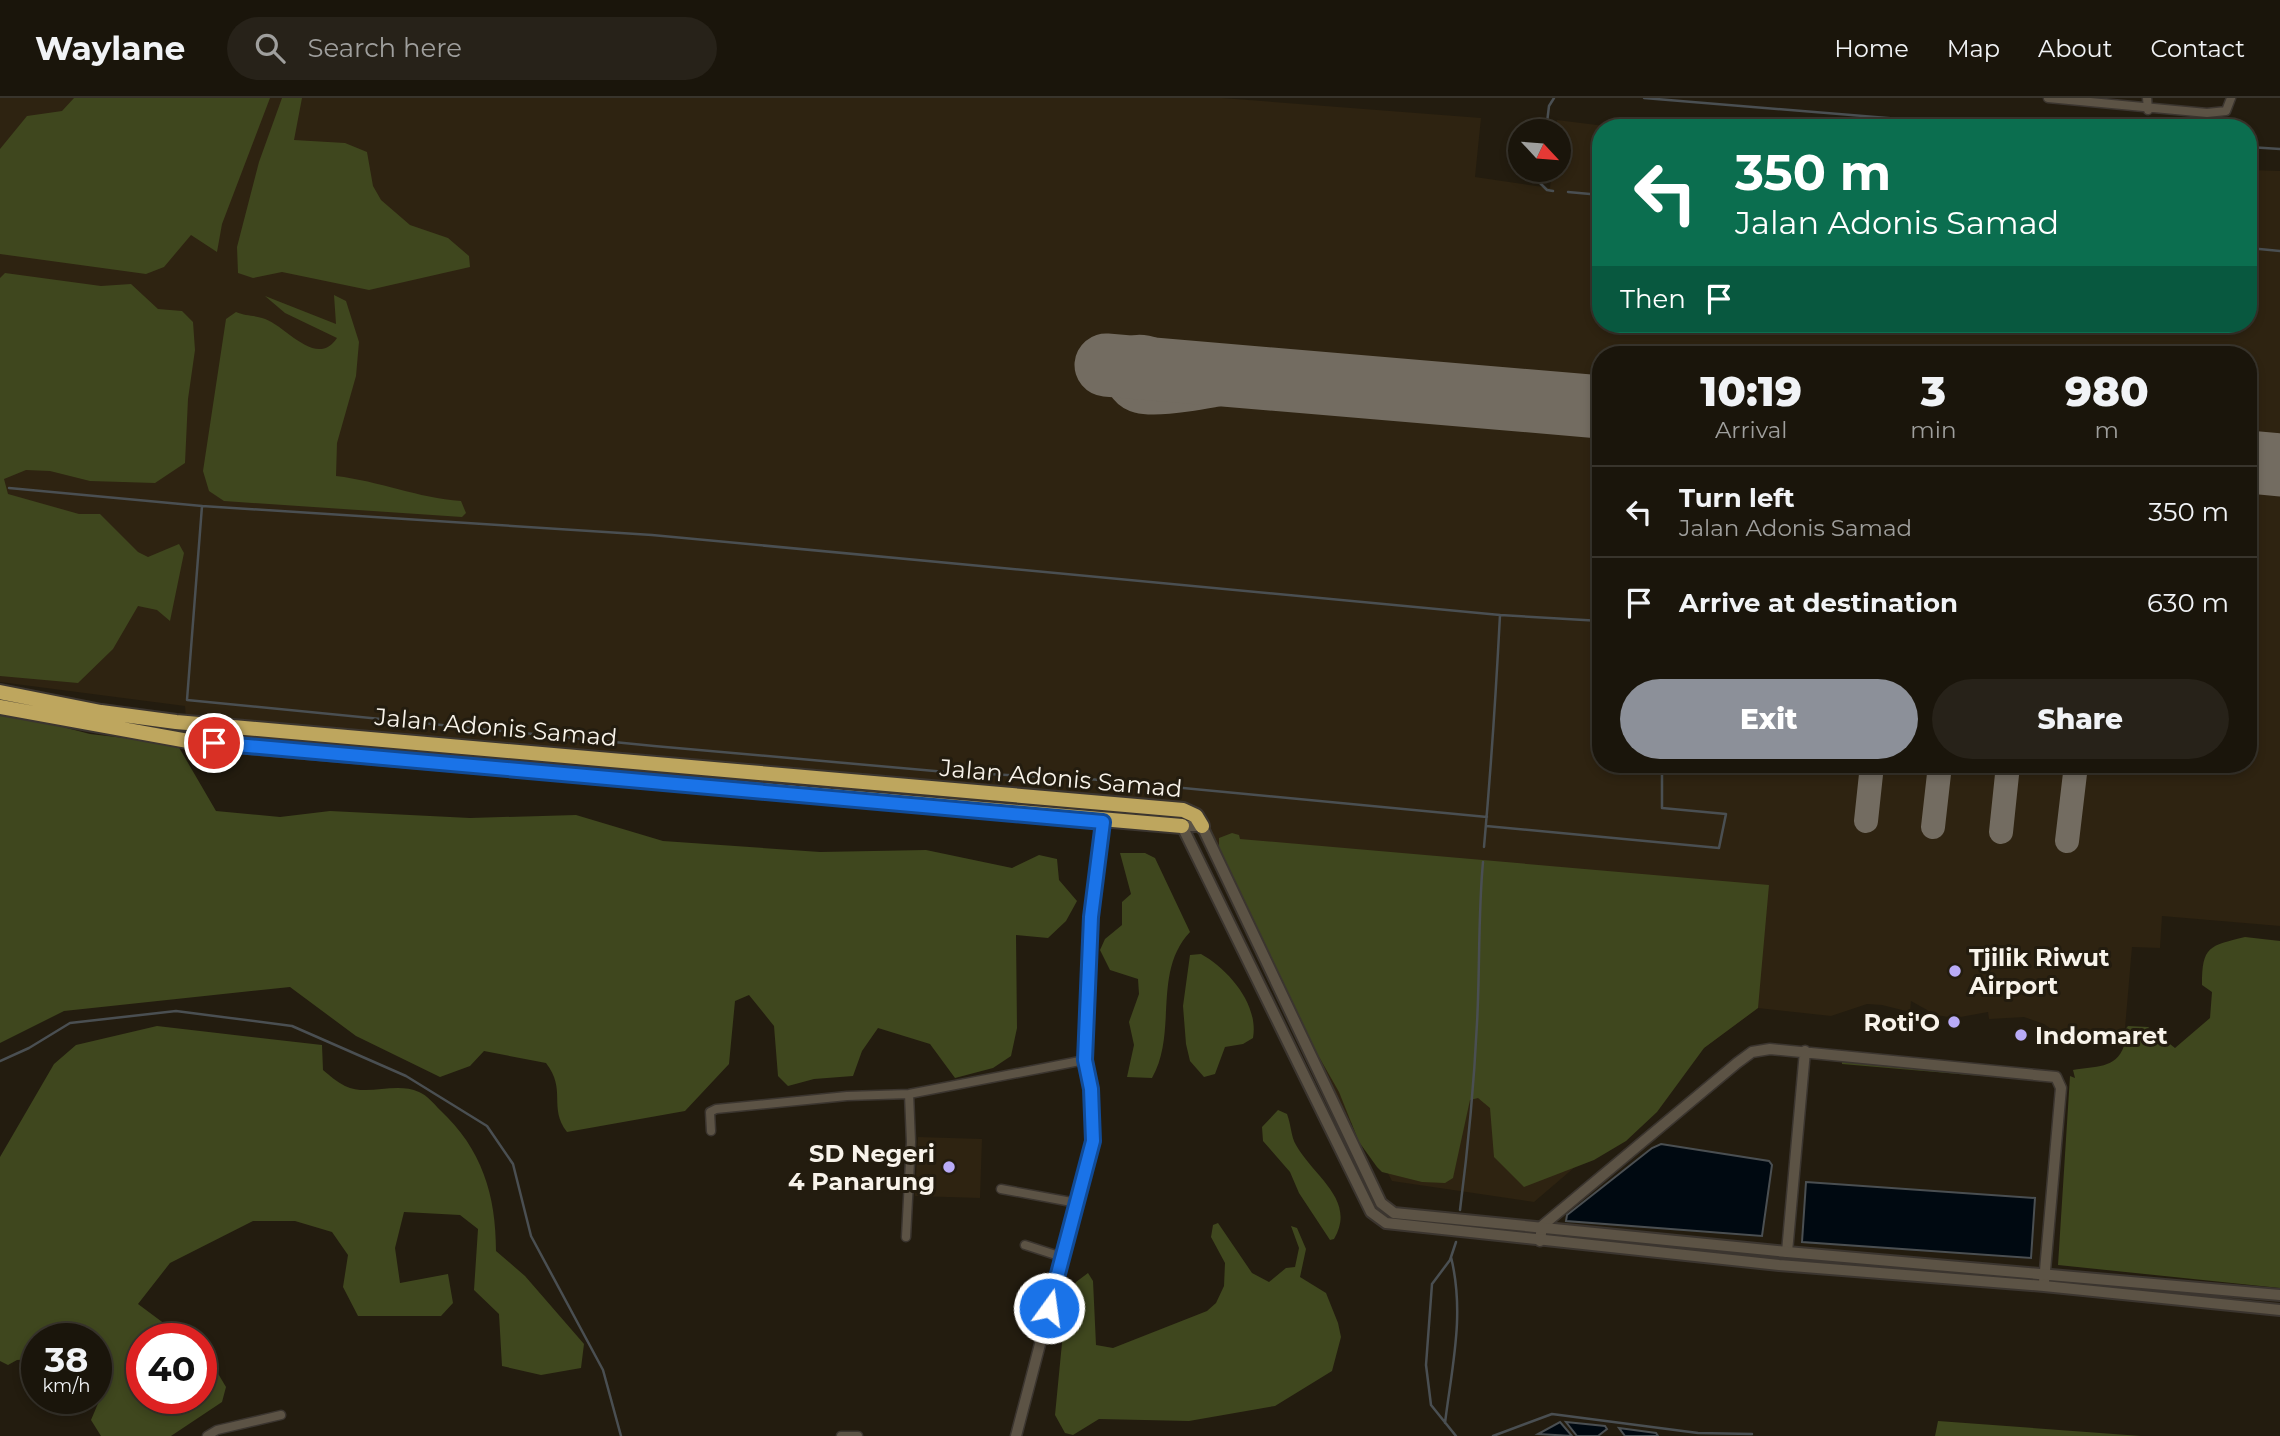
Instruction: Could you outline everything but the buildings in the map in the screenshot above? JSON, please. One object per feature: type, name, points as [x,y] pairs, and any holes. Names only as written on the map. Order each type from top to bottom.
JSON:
[{"type":"highway","name":"Jalan Adonis Samad","points":[[0,692],[188,741],[1103,822],[1182,826]]},
{"type":"highway","name":"Jalan Adonis Samad","points":[[0,707],[1183,810],[1196,816],[1202,827]]},
{"type":"highway","points":[[911,803],[913,786]]},
{"type":"main road","name":"Jalan Adonis Samad","points":[[1182,826],[1202,827]]},
{"type":"main road","points":[[1182,826],[1371,1212],[1377,1219],[1392,1226],[1779,1265],[2044,1286],[2280,1310]]},
{"type":"main road","points":[[1202,827],[1381,1203],[1394,1213],[1787,1252],[2280,1295]]},
{"type":"street","points":[[2048,98],[2148,110],[2221,112],[2228,108],[2231,98]]},
{"type":"street","points":[[2147,98],[2148,110]]},
{"type":"street","points":[[1016,1436],[1093,1133],[1091,1089],[1085,1060],[1091,917],[1103,822]]},
{"type":"street","points":[[1540,1241],[1542,1226],[1752,1052],[1770,1049],[1805,1051],[2056,1077],[2061,1088],[2044,1286]]},
{"type":"street","points":[[1787,1252],[1805,1051]]},
{"type":"street","points":[[711,1131],[710,1112],[716,1109],[847,1096],[909,1094],[1085,1060]]},
{"type":"street","points":[[906,1237],[911,1142],[909,1094]]},
{"type":"street","points":[[1001,1189],[1077,1203]]},
{"type":"street","points":[[1025,1245],[1062,1256]]},
{"type":"street","points":[[207,1436],[217,1430],[281,1415]]},
{"type":"street","points":[[841,1436],[858,1436]]},
{"type":"shaded area","points":[[0,98],[1222,98],[1481,118],[1475,177],[1550,188],[1551,182],[1572,182],[1572,122],[1592,124],[1592,333],[2257,333],[2257,170],[2280,171],[2280,926],[2162,916],[2160,948],[2132,947],[2124,1040],[2074,1035],[2067,1040],[2044,1024],[2024,1017],[1989,1019],[1988,1012],[1955,1018],[1936,1015],[1911,1001],[1910,1012],[1867,1004],[1831,1016],[1758,1008],[1704,1048],[1638,1113],[1534,1202],[1392,1181],[1361,1123],[1348,1122],[1192,805],[186,718],[185,706],[0,682]]},
{"type":"shaded area","name":"SD Negeri 4 Panarung","points":[[918,1137],[982,1139],[980,1198],[915,1196]]},
{"type":"shaded area","points":[[1661,1144],[1769,1161],[1772,1165],[1762,1236],[1566,1221],[1567,1215],[1652,1148]]},
{"type":"shaded area","points":[[1806,1182],[2035,1198],[2031,1258],[1802,1242]]},
{"type":"shaded area","points":[[1560,1422],[1572,1436],[1538,1434]]},
{"type":"shaded area","points":[[1566,1422],[1605,1426],[1607,1429],[1598,1436],[1577,1436]]},
{"type":"shaded area","points":[[1619,1428],[1656,1433],[1658,1436],[1625,1436]]},
{"type":"green space","points":[[74,98],[270,98],[222,224],[217,252],[191,235],[164,267],[146,274],[0,254],[0,149],[27,116],[62,111]]},
{"type":"green space","points":[[282,98],[302,98],[294,140],[345,143],[367,152],[373,186],[381,200],[410,225],[448,238],[469,256],[470,267],[369,290],[282,272],[253,278],[238,273],[237,247],[259,162]]},
{"type":"green space","points":[[5,273],[101,286],[131,284],[158,309],[182,311],[193,322],[195,350],[188,399],[185,463],[155,483],[90,481],[50,471],[26,470],[4,479],[8,494],[79,514],[100,514],[138,552],[148,557],[179,544],[184,553],[170,621],[157,610],[138,606],[113,649],[78,683],[0,676],[0,278]]},
{"type":"green space","points":[[334,295],[346,301],[359,342],[356,376],[337,443],[336,476],[429,497],[461,501],[466,513],[462,517],[224,501],[209,491],[203,471],[226,319],[236,312],[262,318],[310,347],[329,347],[337,338],[285,313],[265,296],[336,324]]},
{"type":"green space","points":[[0,715],[28,718],[90,734],[177,744],[216,811],[280,817],[330,811],[470,818],[576,815],[663,841],[820,852],[926,850],[1012,868],[1039,855],[1057,859],[1059,880],[1077,901],[1066,921],[1048,938],[1016,935],[1017,1028],[1011,1056],[993,1068],[955,1078],[930,1044],[878,1028],[862,1051],[853,1076],[814,1079],[788,1086],[778,1076],[774,1026],[749,995],[735,1001],[729,1064],[685,1111],[567,1132],[559,1114],[555,1082],[546,1063],[484,1051],[470,1066],[440,1077],[356,1036],[290,987],[64,1011],[0,1043]]},
{"type":"green space","points":[[1232,833],[1239,835],[1240,839],[1769,885],[1758,1008],[1704,1048],[1657,1112],[1626,1141],[1594,1160],[1524,1187],[1494,1157],[1490,1108],[1478,1098],[1470,1100],[1453,1178],[1445,1183],[1422,1182],[1382,1172],[1359,1142],[1339,1092],[1306,1034],[1219,852],[1219,838]]},
{"type":"green space","points":[[1120,853],[1145,853],[1155,858],[1190,932],[1172,965],[1164,1042],[1152,1078],[1127,1077],[1134,1045],[1129,1022],[1139,994],[1138,979],[1110,970],[1100,950],[1105,939],[1122,925],[1122,902],[1131,894]]},
{"type":"green space","points":[[2245,937],[2280,941],[2280,1288],[2058,1265],[2070,1076],[2075,1078],[2073,1070],[2104,1065],[2116,1059],[2124,1046],[2120,1036],[2128,1026],[2148,1027],[2175,1048],[2210,1018],[2212,992],[2202,985],[2206,955],[2216,946]]},
{"type":"green space","points":[[1201,954],[1231,978],[1246,1000],[1254,1025],[1253,1038],[1243,1044],[1225,1047],[1215,1074],[1204,1077],[1190,1061],[1183,1006],[1190,955]]},
{"type":"green space","points":[[157,1026],[322,1045],[323,1070],[345,1086],[363,1090],[401,1088],[422,1093],[454,1125],[484,1174],[493,1211],[496,1251],[525,1276],[584,1344],[581,1368],[541,1375],[502,1366],[499,1314],[474,1290],[478,1229],[460,1215],[404,1212],[395,1248],[400,1283],[448,1274],[453,1303],[441,1316],[358,1316],[343,1287],[348,1255],[332,1232],[295,1221],[253,1221],[170,1263],[138,1304],[164,1323],[126,1323],[126,1414],[204,1414],[171,1436],[101,1436],[91,1420],[94,1414],[112,1414],[112,1323],[21,1323],[21,1360],[8,1365],[0,1361],[0,1157],[54,1064],[76,1045]]},
{"type":"green space","points":[[1842,1058],[2052,1079],[2052,1082],[1842,1064]]},
{"type":"green space","points":[[1278,1110],[1287,1114],[1296,1145],[1337,1201],[1340,1225],[1334,1239],[1330,1240],[1299,1193],[1290,1172],[1263,1141],[1262,1127]]},
{"type":"green space","points":[[1218,1223],[1252,1273],[1269,1282],[1286,1268],[1295,1267],[1299,1248],[1291,1226],[1297,1228],[1306,1249],[1300,1277],[1326,1293],[1338,1323],[1341,1337],[1332,1371],[1275,1406],[1189,1421],[1099,1419],[1073,1435],[1065,1433],[1055,1415],[1062,1343],[1076,1282],[1088,1273],[1093,1281],[1096,1345],[1113,1348],[1207,1311],[1216,1303],[1224,1286],[1225,1263],[1211,1237],[1213,1225]]},
{"type":"green space","points":[[217,1372],[226,1387],[222,1402],[217,1405]]},
{"type":"green space","points":[[1938,1421],[2141,1436],[1935,1436]]},
{"type":"waterway","points":[[1547,119],[1549,106],[1554,98]]},
{"type":"waterway","points":[[1644,98],[1900,119]]},
{"type":"waterway","points":[[2257,148],[2280,149]]},
{"type":"waterway","points":[[1540,182],[1547,190],[1553,191]]},
{"type":"waterway","points":[[1568,192],[1592,194]]},
{"type":"waterway","points":[[2257,249],[2280,251]]},
{"type":"waterway","points":[[9,488],[202,506]]},
{"type":"waterway","points":[[1484,847],[1487,818],[1500,615],[652,535],[202,506],[187,700],[654,746],[946,772],[1089,779],[1487,817]]},
{"type":"waterway","points":[[1500,615],[1592,620]]},
{"type":"waterway","points":[[1486,826],[1719,848],[1726,814],[1662,808],[1662,773]]},
{"type":"waterway","points":[[1460,1210],[1474,1070],[1483,862]]},
{"type":"waterway","points":[[0,1061],[29,1048],[70,1023],[176,1011],[292,1026],[406,1076],[487,1126],[513,1164],[531,1236],[603,1370],[621,1436]]},
{"type":"waterway","points":[[1456,1242],[1450,1260],[1432,1284],[1426,1365],[1431,1405],[1456,1436]]},
{"type":"waterway","points":[[1445,1423],[1457,1320],[1451,1257]]},
{"type":"waterway","points":[[1493,1436],[1552,1414],[1698,1433],[1752,1434]]},
{"type":"taxiway","points":[[1168,370],[1155,350],[1140,347],[1122,353],[1116,361],[1115,371],[1116,379],[1126,395],[1133,400],[1151,403],[1188,400],[1286,381]]},
{"type":"taxiway","points":[[2257,464],[2265,464]]},
{"type":"taxiway","points":[[1866,821],[1871,773]]},
{"type":"taxiway","points":[[1933,827],[1939,773]]},
{"type":"taxiway","points":[[2001,832],[2007,773]]},
{"type":"taxiway","points":[[2067,841],[2075,773]]},
{"type":"runway","points":[[1106,365],[1592,406]]},
{"type":"runway","points":[[2257,463],[2280,465]]},
{"type":"place","name":"Tjilik Riwut Airport","points":[[1955,971]]},
{"type":"place","name":"Roti'O","points":[[1954,1022]]},
{"type":"place","name":"Indomaret","points":[[2021,1035]]},
{"type":"place","name":"SD Negeri 4 Panarung","points":[[949,1167]]},
{"type":"route","points":[[214,743],[1103,822],[1091,917],[1085,1060],[1091,1089],[1093,1141],[1049,1308]]}]
